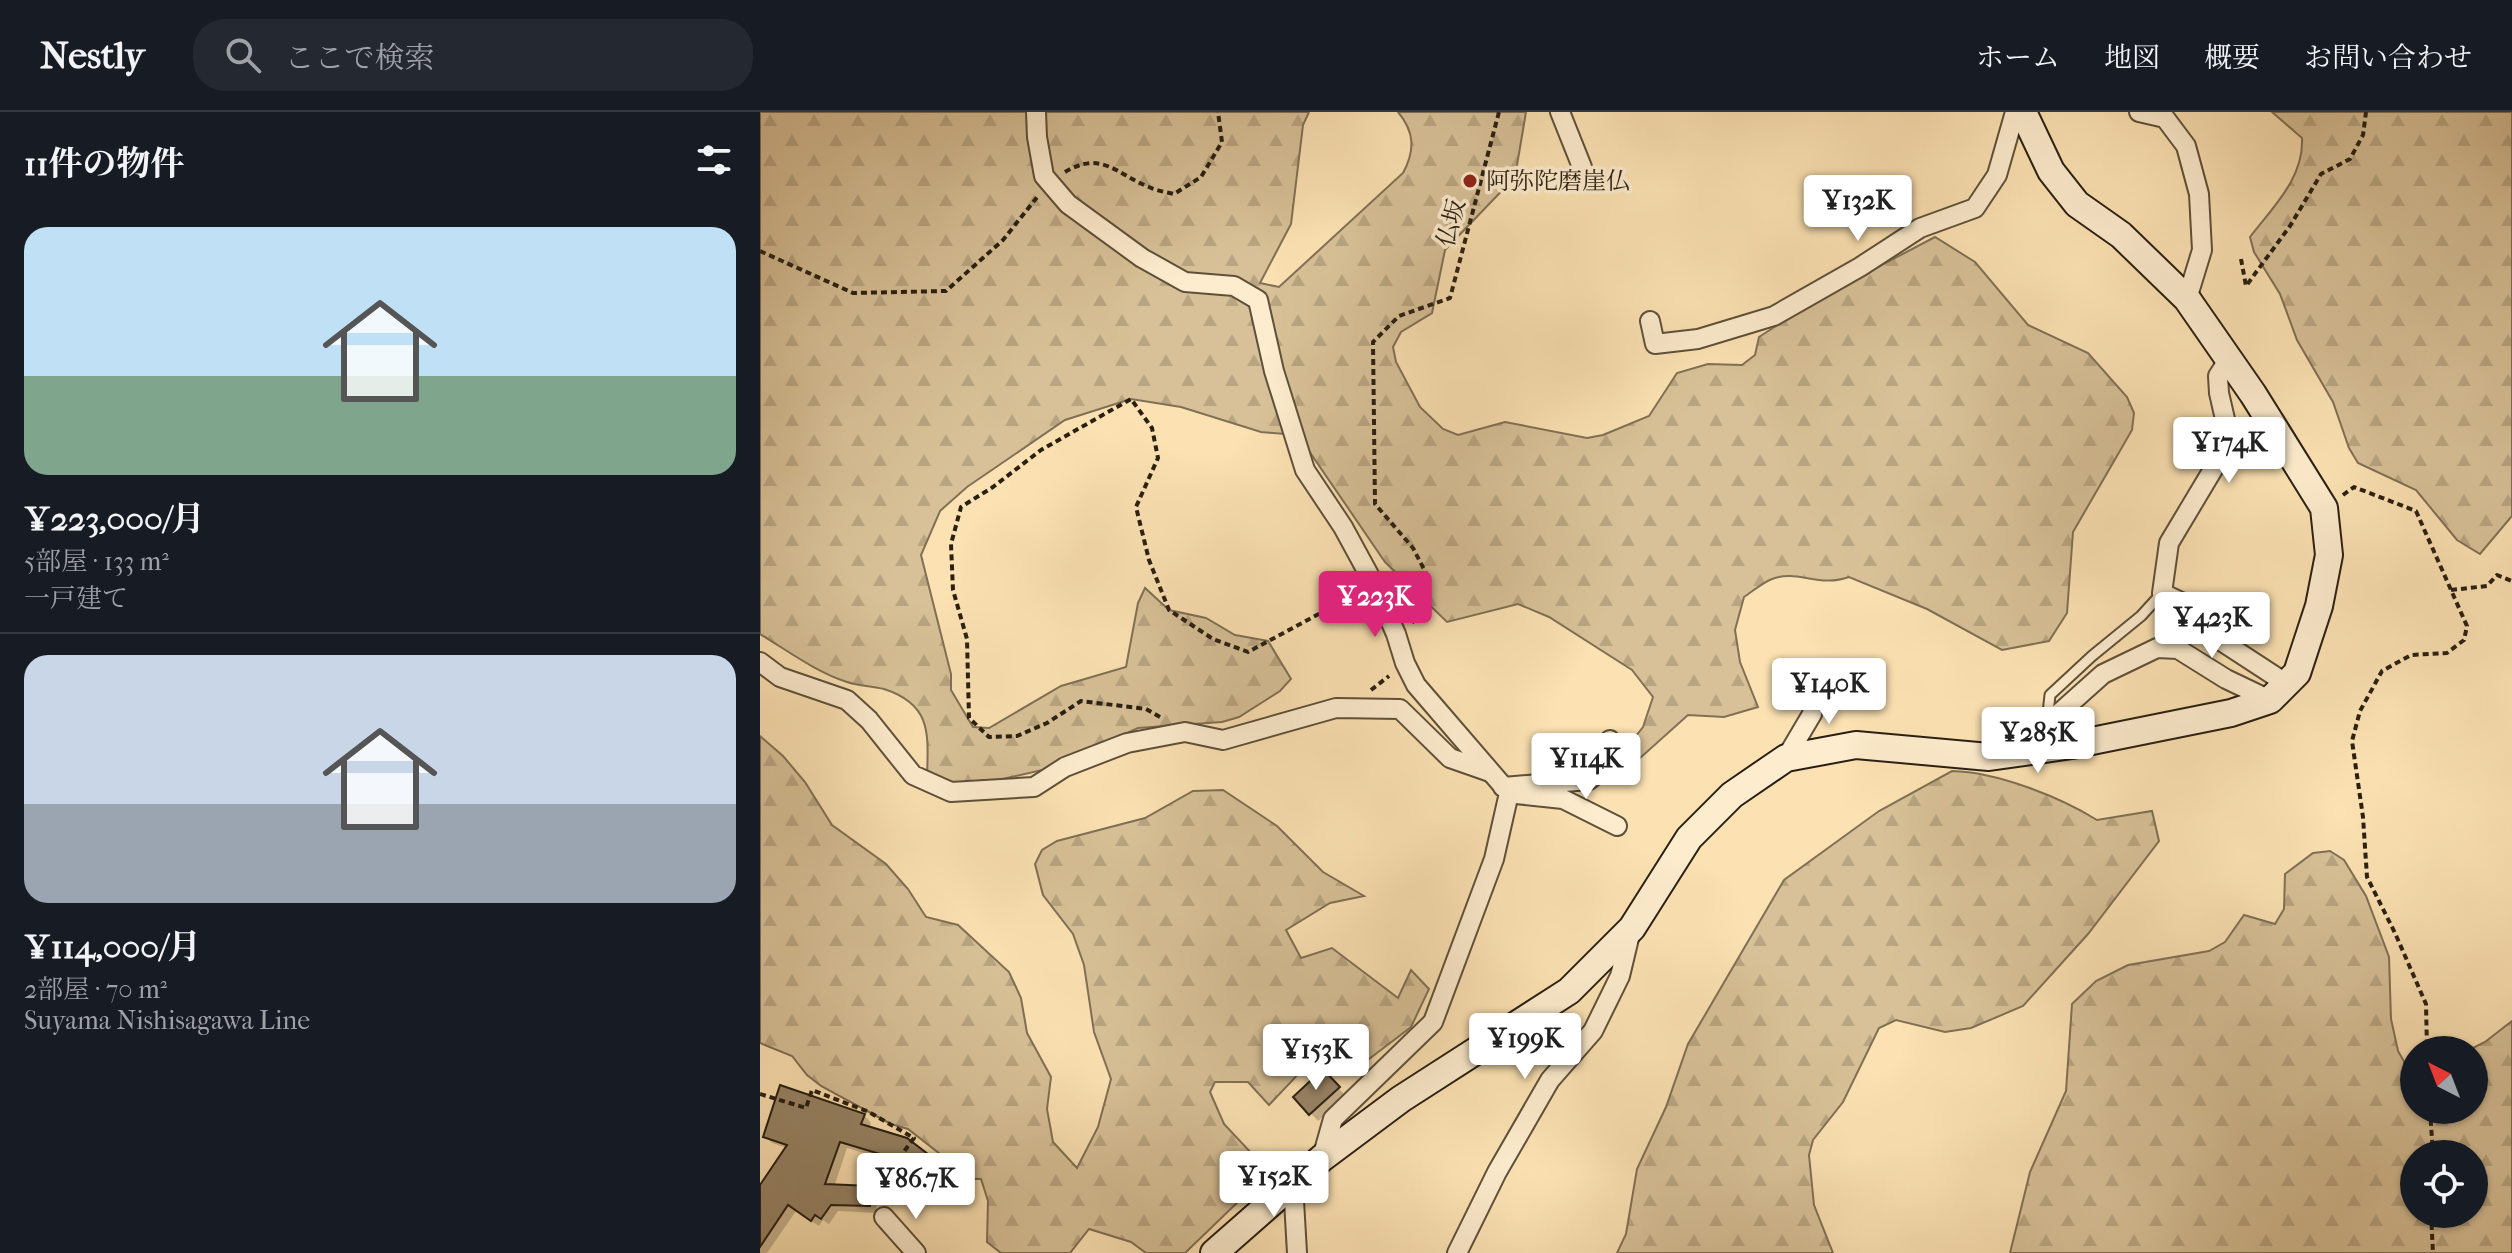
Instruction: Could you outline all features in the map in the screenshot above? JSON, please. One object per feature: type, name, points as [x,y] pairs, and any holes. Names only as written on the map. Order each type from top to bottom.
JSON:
[{"type":"main road","points":[[1214,1253],[1322,1158],[1401,1099],[1569,991],[1632,928],[1689,838],[1732,795],[1786,758],[1856,745],[1989,757],[2028,751],[2231,713],[2278,692],[2297,673],[2319,606],[2329,555],[2324,508],[2187,299],[2121,235],[2077,204],[2051,171],[2023,112]]},
{"type":"street","points":[[1036,112],[1044,176],[1068,204],[1142,258],[1185,282],[1234,286],[1258,300],[1274,371],[1305,470],[1343,527],[1374,584],[1416,685],[1502,785],[1494,859],[1433,1022],[1333,1119],[1322,1158]]},
{"type":"street","points":[[1560,112],[1582,167]]},
{"type":"street","points":[[1650,321],[1655,344],[1698,339],[1774,316],[1860,267],[1920,228],[1975,208],[1997,175],[2015,112]]},
{"type":"street","points":[[2139,112],[2165,118],[2186,146],[2199,194],[2202,250],[2187,299]]},
{"type":"street","points":[[2229,359],[2218,376],[2230,441],[2169,543],[2162,593],[2183,603],[2215,637],[2278,692]]},
{"type":"street","points":[[2028,751],[2046,725],[2103,674],[2157,648],[2178,649],[2226,679],[2278,692]]},
{"type":"street","points":[[760,662],[780,677],[847,700],[869,720],[913,775],[951,792],[1034,787],[1065,767],[1127,743],[1185,732],[1223,740],[1336,708],[1400,709],[1450,758],[1502,785],[1563,799],[1617,826]]},
{"type":"street","points":[[1786,758],[1812,714],[1817,675]]},
{"type":"street","points":[[1502,785],[1589,780],[1605,767],[1610,740]]},
{"type":"street","points":[[1457,1253],[1497,1172],[1550,1080],[1593,1031],[1620,976],[1632,928]]},
{"type":"street","points":[[1293,1183],[1297,1253]]},
{"type":"street","points":[[884,1217],[916,1253]]},
{"type":"lane","points":[[2046,725],[2050,695],[2141,616],[2162,593]]},
{"type":"path","points":[[760,251],[853,293],[946,291],[1003,240],[1049,182],[1081,163],[1105,163],[1149,187],[1174,194],[1201,177],[1222,142],[1218,112]]},
{"type":"path","name":"仏坂","points":[[1426,601],[1428,577],[1413,548],[1375,504],[1373,342],[1399,316],[1450,298],[1499,112]]},
{"type":"path","points":[[2241,259],[2246,286],[2290,226],[2321,174],[2350,159],[2363,135],[2366,112]]},
{"type":"path","points":[[1185,732],[1146,709],[1081,701],[1047,723],[1017,736],[989,737],[969,718],[967,639],[953,590],[951,544],[961,507],[1041,450],[1131,399],[1152,428],[1158,458],[1136,507],[1149,560],[1169,610],[1213,639],[1248,652],[1374,584]]},
{"type":"path","points":[[2324,508],[2354,487],[2416,511],[2467,626],[2464,640],[2447,653],[2411,655],[2382,671],[2360,711],[2352,741],[2363,817],[2367,877],[2426,1004],[2427,1036]]},
{"type":"path","points":[[2451,590],[2487,586],[2497,575],[2512,581]]},
{"type":"path","points":[[1347,708],[1405,663]]},
{"type":"path","points":[[760,1094],[806,1108],[812,1090],[869,1112],[914,1138],[880,1184],[876,1207],[884,1217]]},
{"type":"path","points":[[2432,1228],[2433,1253]]},
{"type":"green space","points":[[760,112],[1309,112],[1303,125],[1291,224],[1260,283],[1279,287],[1403,173],[1410,157],[1411,142],[1408,127],[1398,112],[1526,112],[1515,177],[1445,250],[1432,313],[1401,332],[1393,347],[1396,362],[1420,407],[1443,429],[1458,435],[1505,422],[1587,438],[1603,435],[1649,416],[1677,373],[1708,364],[1742,365],[1755,355],[1759,337],[1819,298],[1935,237],[1975,262],[2028,325],[2088,353],[2127,397],[2134,413],[2132,430],[2073,532],[2067,613],[2049,641],[2002,650],[1927,609],[1849,577],[1828,581],[1781,576],[1744,597],[1735,630],[1740,662],[1758,707],[1724,717],[1688,715],[1639,759],[1623,767],[1624,751],[1643,727],[1653,697],[1632,670],[1549,617],[1518,604],[1447,622],[1385,562],[1298,435],[1261,432],[1181,407],[1131,399],[1065,420],[967,487],[940,511],[921,555],[951,674],[951,690],[973,727],[989,728],[1061,686],[1126,667],[1138,603],[1145,588],[1169,610],[1206,618],[1235,635],[1268,641],[1291,679],[1280,691],[1239,717],[1222,722],[1138,728],[1051,768],[958,789],[927,779],[927,735],[912,704],[884,689],[852,683],[824,673],[760,634]]},
{"type":"green space","points":[[2272,112],[2512,112],[2512,516],[2480,554],[2457,540],[2416,490],[2358,463],[2349,448],[2333,402],[2297,340],[2280,294],[2254,252],[2250,237],[2285,191],[2301,153],[2302,138]]},
{"type":"green space","points":[[760,736],[783,756],[805,782],[832,825],[886,864],[908,889],[926,917],[958,925],[1009,972],[1021,998],[1027,1033],[1051,1077],[1047,1109],[1053,1142],[1077,1168],[1098,1127],[1111,1079],[1094,1032],[1084,965],[1073,934],[1043,895],[1035,864],[1042,850],[1057,841],[1145,818],[1193,791],[1223,790],[1277,826],[1323,872],[1364,896],[1330,903],[1286,930],[1301,958],[1332,948],[1398,998],[1411,970],[1429,989],[1411,1027],[1352,1072],[1335,1055],[1302,1070],[1269,1105],[1248,1082],[1215,1082],[1210,1092],[1224,1124],[1269,1172],[1185,1253],[1146,1253],[1131,1242],[1089,1229],[1070,1253],[1001,1253],[987,1242],[988,1201],[981,1179],[927,1178],[940,1154],[908,1129],[891,1124],[821,1086],[807,1075],[792,1056],[760,1043]]},
{"type":"green space","points":[[1952,771],[1970,772],[2028,787],[2097,820],[2152,811],[2159,841],[2088,934],[2023,1006],[1971,1028],[1945,1032],[1896,1020],[1879,1028],[1843,1102],[1813,1140],[1809,1155],[1814,1205],[1833,1253],[1617,1253],[1626,1234],[1637,1169],[1666,1107],[1688,1044],[1784,880],[1879,811]]},
{"type":"green space","points":[[2330,851],[2344,860],[2366,896],[2389,957],[2391,1019],[2400,1054],[2400,1124],[2488,1124],[2488,1040],[2512,1021],[2512,1253],[2010,1253],[2030,1172],[2066,1091],[2072,1004],[2096,981],[2128,965],[2209,951],[2225,942],[2244,915],[2275,924],[2284,909],[2285,874],[2313,853]]},
{"type":"building","points":[[1323,1069],[1340,1087],[1309,1115],[1293,1097]]},
{"type":"building","points":[[780,1085],[865,1114],[861,1124],[907,1138],[933,1158],[902,1197],[883,1182],[900,1160],[840,1142],[825,1184],[871,1186],[870,1206],[831,1205],[821,1219],[815,1215],[811,1221],[788,1205],[760,1247],[760,1185],[787,1145],[763,1137]]},
{"type":"place","name":"阿弥陀磨崖仏","points":[[1470,181]]}]
